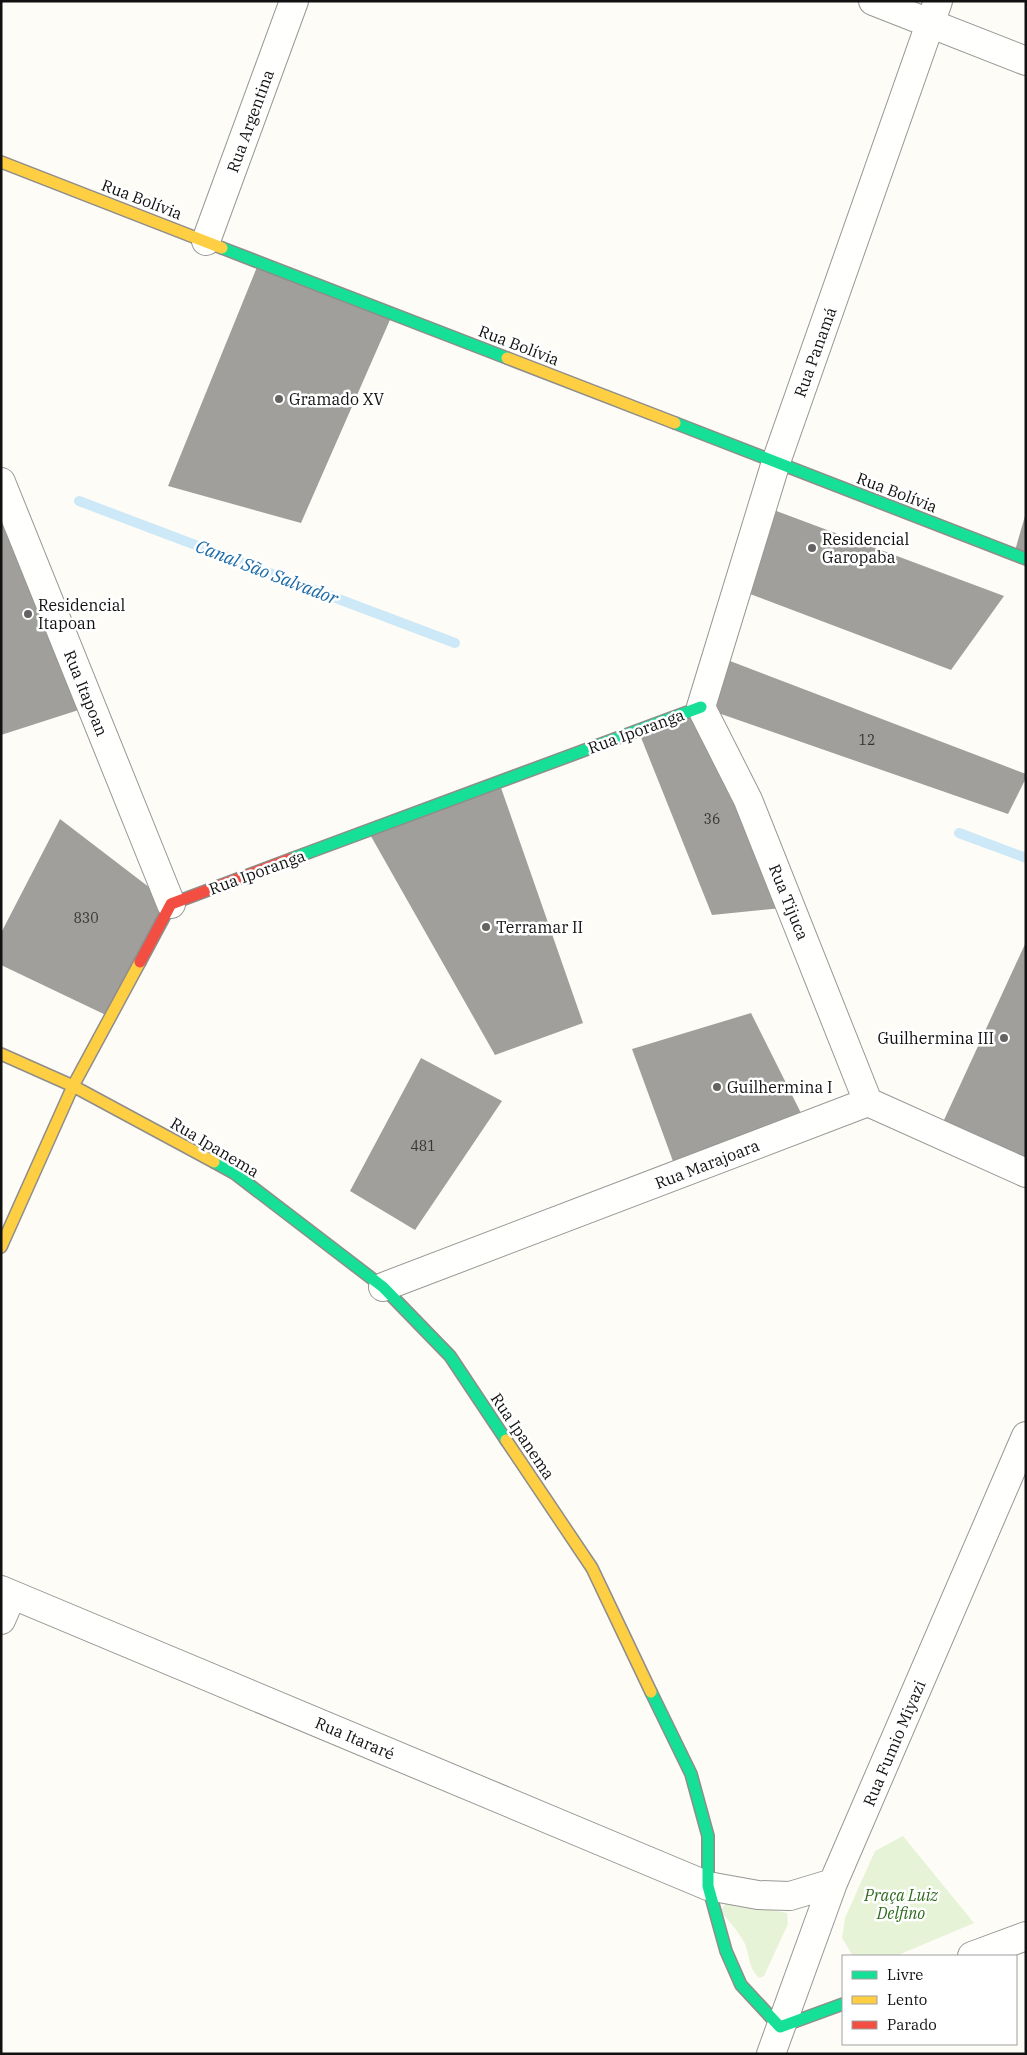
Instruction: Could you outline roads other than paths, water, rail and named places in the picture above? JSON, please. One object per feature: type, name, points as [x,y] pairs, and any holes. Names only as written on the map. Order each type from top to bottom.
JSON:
[{"type":"street","name":"Rua Argentina","points":[[206,241],[294,1]]},
{"type":"street","points":[[873,1],[935,12],[1026,61]]},
{"type":"street","name":"Rua Panamá","points":[[701,706],[776,462],[935,12]]},
{"type":"street","name":"Rua Bolívia","points":[[1,162],[1026,559]]},
{"type":"street","name":"Rua Itapoan","points":[[1,482],[171,904]]},
{"type":"street","name":"Rua Iporanga","points":[[171,904],[701,706]]},
{"type":"street","name":"Rua Tijuca","points":[[701,706],[748,800],[868,1102]]},
{"type":"street","points":[[1,1247],[73,1086],[171,904]]},
{"type":"street","name":"Rua Ipanema","points":[[1,1054],[73,1086],[234,1173],[383,1287],[450,1356],[592,1568],[690,1774],[708,1836],[708,1886],[726,1951],[741,1985],[780,2027]]},
{"type":"street","points":[[868,1102],[1026,1173]]},
{"type":"street","name":"Rua Marajoara","points":[[383,1287],[868,1102]]},
{"type":"street","name":"Rua Fumio Miyazi","points":[[771,2054],[833,1883],[1026,1436]]},
{"type":"street","points":[[1,1620],[6,1592]]},
{"type":"street","name":"Rua Itararé","points":[[6,1592],[708,1886],[758,1895],[790,1896],[833,1883]]},
{"type":"street","points":[[975,1955],[1026,1936]]},
{"type":"street","points":[[780,2027],[842,2004]]},
{"type":"waterway","name":"Canal São Salvador","points":[[79,501],[455,643]]},
{"type":"waterway","name":"Canal São Salvador","points":[[959,833],[1026,858]]},
{"type":"place","name":"Gramado XV","points":[[279,399]]},
{"type":"place","name":"Residencial Garopaba","points":[[812,548]]},
{"type":"place","name":"Residencial Itapoan","points":[[28,614]]},
{"type":"place","name":"Terramar II","points":[[486,927]]},
{"type":"place","name":"Guilhermina III","points":[[1004,1038]]},
{"type":"place","name":"Guilhermina I","points":[[717,1087]]},
{"type":"park label","name":"Praça Luiz Delfino","points":[[901,1904]]}]
